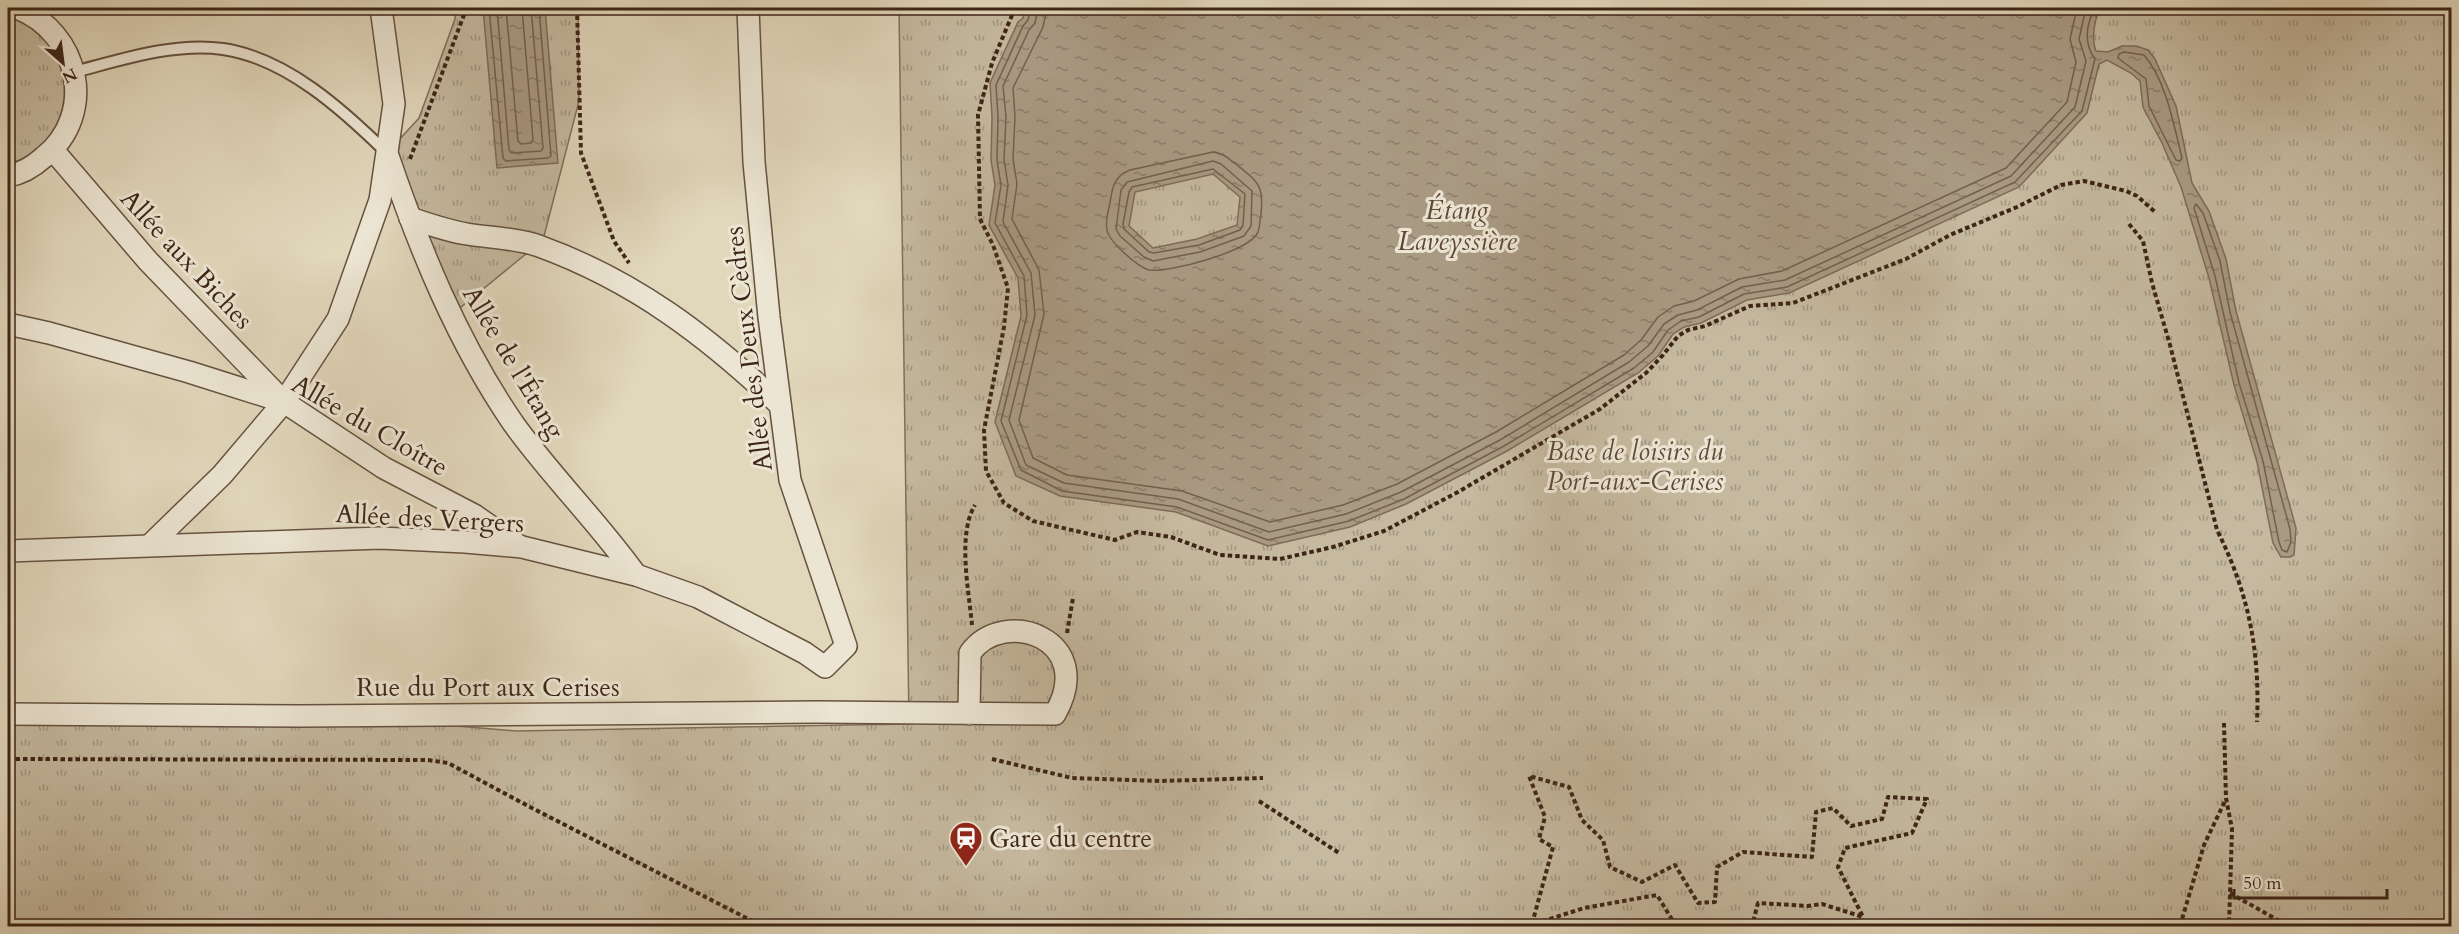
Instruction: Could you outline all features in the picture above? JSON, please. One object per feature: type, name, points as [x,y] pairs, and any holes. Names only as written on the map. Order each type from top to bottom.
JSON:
[{"type":"street","points":[[150,545],[222,475],[284,402],[338,319],[380,200],[394,104],[381,8]]},
{"type":"street","name":"Allée des Deux Cèdres","points":[[748,8],[754,162],[769,317],[790,480],[846,646],[825,667]]},
{"type":"street","points":[[8,176],[34,165],[53,150],[68,127],[75,100],[74,72],[66,49],[51,29],[27,9]]},
{"type":"street","name":"Allée aux Biches","points":[[53,150],[148,261],[284,402]]},
{"type":"street","name":"Allée de l'Étang","points":[[387,153],[410,218],[450,316],[513,422],[569,493],[613,542],[636,575]]},
{"type":"street","points":[[410,218],[464,234],[537,245],[597,272],[653,301],[697,331],[780,405]]},
{"type":"street","name":"Allée du Cloître","points":[[8,324],[49,333],[189,372],[284,402],[384,468],[474,515],[522,547]]},
{"type":"street","name":"Allée des Vergers","points":[[8,551],[380,538],[522,547],[636,575],[698,597],[805,653],[825,667]]},
{"type":"street","points":[[969,714],[970,653],[998,633],[1021,632],[1042,637],[1054,645],[1065,660]]},
{"type":"street","name":"Rue du Port aux Cerises","points":[[8,714],[301,716],[818,712],[1055,714],[1066,688],[1065,660]]},
{"type":"lane","points":[[74,72],[170,50],[223,49],[248,56],[298,80],[327,99],[387,153]]},
{"type":"path","points":[[399,188],[465,8]]},
{"type":"path","points":[[577,8],[581,153],[614,241],[633,271]]},
{"type":"path","points":[[1015,8],[992,63],[978,115],[980,219],[993,245],[1008,288],[1005,327],[984,430],[986,471],[1004,503],[1033,521],[1115,540],[1137,532],[1171,537],[1220,555],[1280,559],[1374,535],[1458,492],[1600,409],[1646,372],[1678,336],[1688,330],[1705,326],[1750,306],[1793,303],[1906,259],[1950,235],[2018,207],[2061,185],[2084,181],[2126,191],[2137,196],[2155,212]]},
{"type":"path","points":[[2129,224],[2143,241],[2151,283],[2170,345],[2217,531],[2228,552],[2248,615],[2255,644],[2259,681],[2257,722]]},
{"type":"path","points":[[974,648],[967,587],[966,538],[969,515],[975,505]]},
{"type":"path","points":[[1065,660],[1073,598]]},
{"type":"path","points":[[2224,723],[2226,798],[2232,829],[2229,927]]},
{"type":"path","points":[[8,759],[428,760],[448,763],[762,927]]},
{"type":"path","points":[[992,759],[1072,778],[1160,781],[1263,778]]},
{"type":"path","points":[[1530,925],[1552,847],[1539,839],[1545,818],[1529,776],[1569,787],[1582,820],[1603,840],[1610,867],[1642,882],[1675,865],[1698,903],[1715,903],[1717,867],[1743,852],[1812,857],[1816,812],[1833,808],[1851,826],[1882,819],[1888,797],[1927,799],[1912,833],[1845,848],[1838,867],[1863,917],[1822,904],[1808,906],[1758,903],[1752,927]]},
{"type":"path","points":[[2180,927],[2204,845],[2226,798]]},
{"type":"path","points":[[1259,801],[1339,853]]},
{"type":"path","points":[[2230,892],[2288,927]]},
{"type":"path","points":[[1530,925],[1584,908],[1657,895],[1676,927]]},
{"type":"green space","points":[[456,8],[578,8],[579,101],[543,240],[450,316],[387,153],[419,118],[455,19]]},
{"type":"green space","name":"Base de loisirs du Port-aux-Cerises","points":[[899,8],[2451,8],[2451,926],[8,926],[8,704],[254,709],[516,731],[909,724]]},
{"type":"green space","points":[[8,14],[33,26],[50,43],[61,65],[65,89],[61,113],[51,135],[33,152],[8,164]]},
{"type":"water","points":[[483,8],[545,8],[558,163],[497,168]]},
{"type":"water","name":"Étang Laveyssière","points":[[1025,8],[2107,8],[2099,13],[2095,23],[2096,51],[2108,52],[2122,46],[2136,46],[2148,50],[2155,59],[2176,106],[2192,183],[2209,211],[2226,259],[2236,311],[2296,528],[2294,555],[2281,557],[2273,543],[2257,462],[2234,385],[2209,278],[2181,187],[2143,107],[2140,81],[2131,73],[2107,60],[2099,64],[2087,113],[2019,187],[1789,293],[1747,300],[1701,323],[1684,327],[1673,334],[1658,356],[1638,373],[1507,451],[1406,504],[1350,527],[1268,546],[1176,512],[1060,496],[1016,476],[995,422],[1021,316],[1018,278],[989,225],[995,185],[991,160],[990,83],[1018,22],[1023,18]],"holes":[[[1213,174],[1240,197],[1237,225],[1197,239],[1153,248],[1129,226],[1135,192]]]},
{"type":"place","name":"Gare du centre","points":[[966,867]]}]
